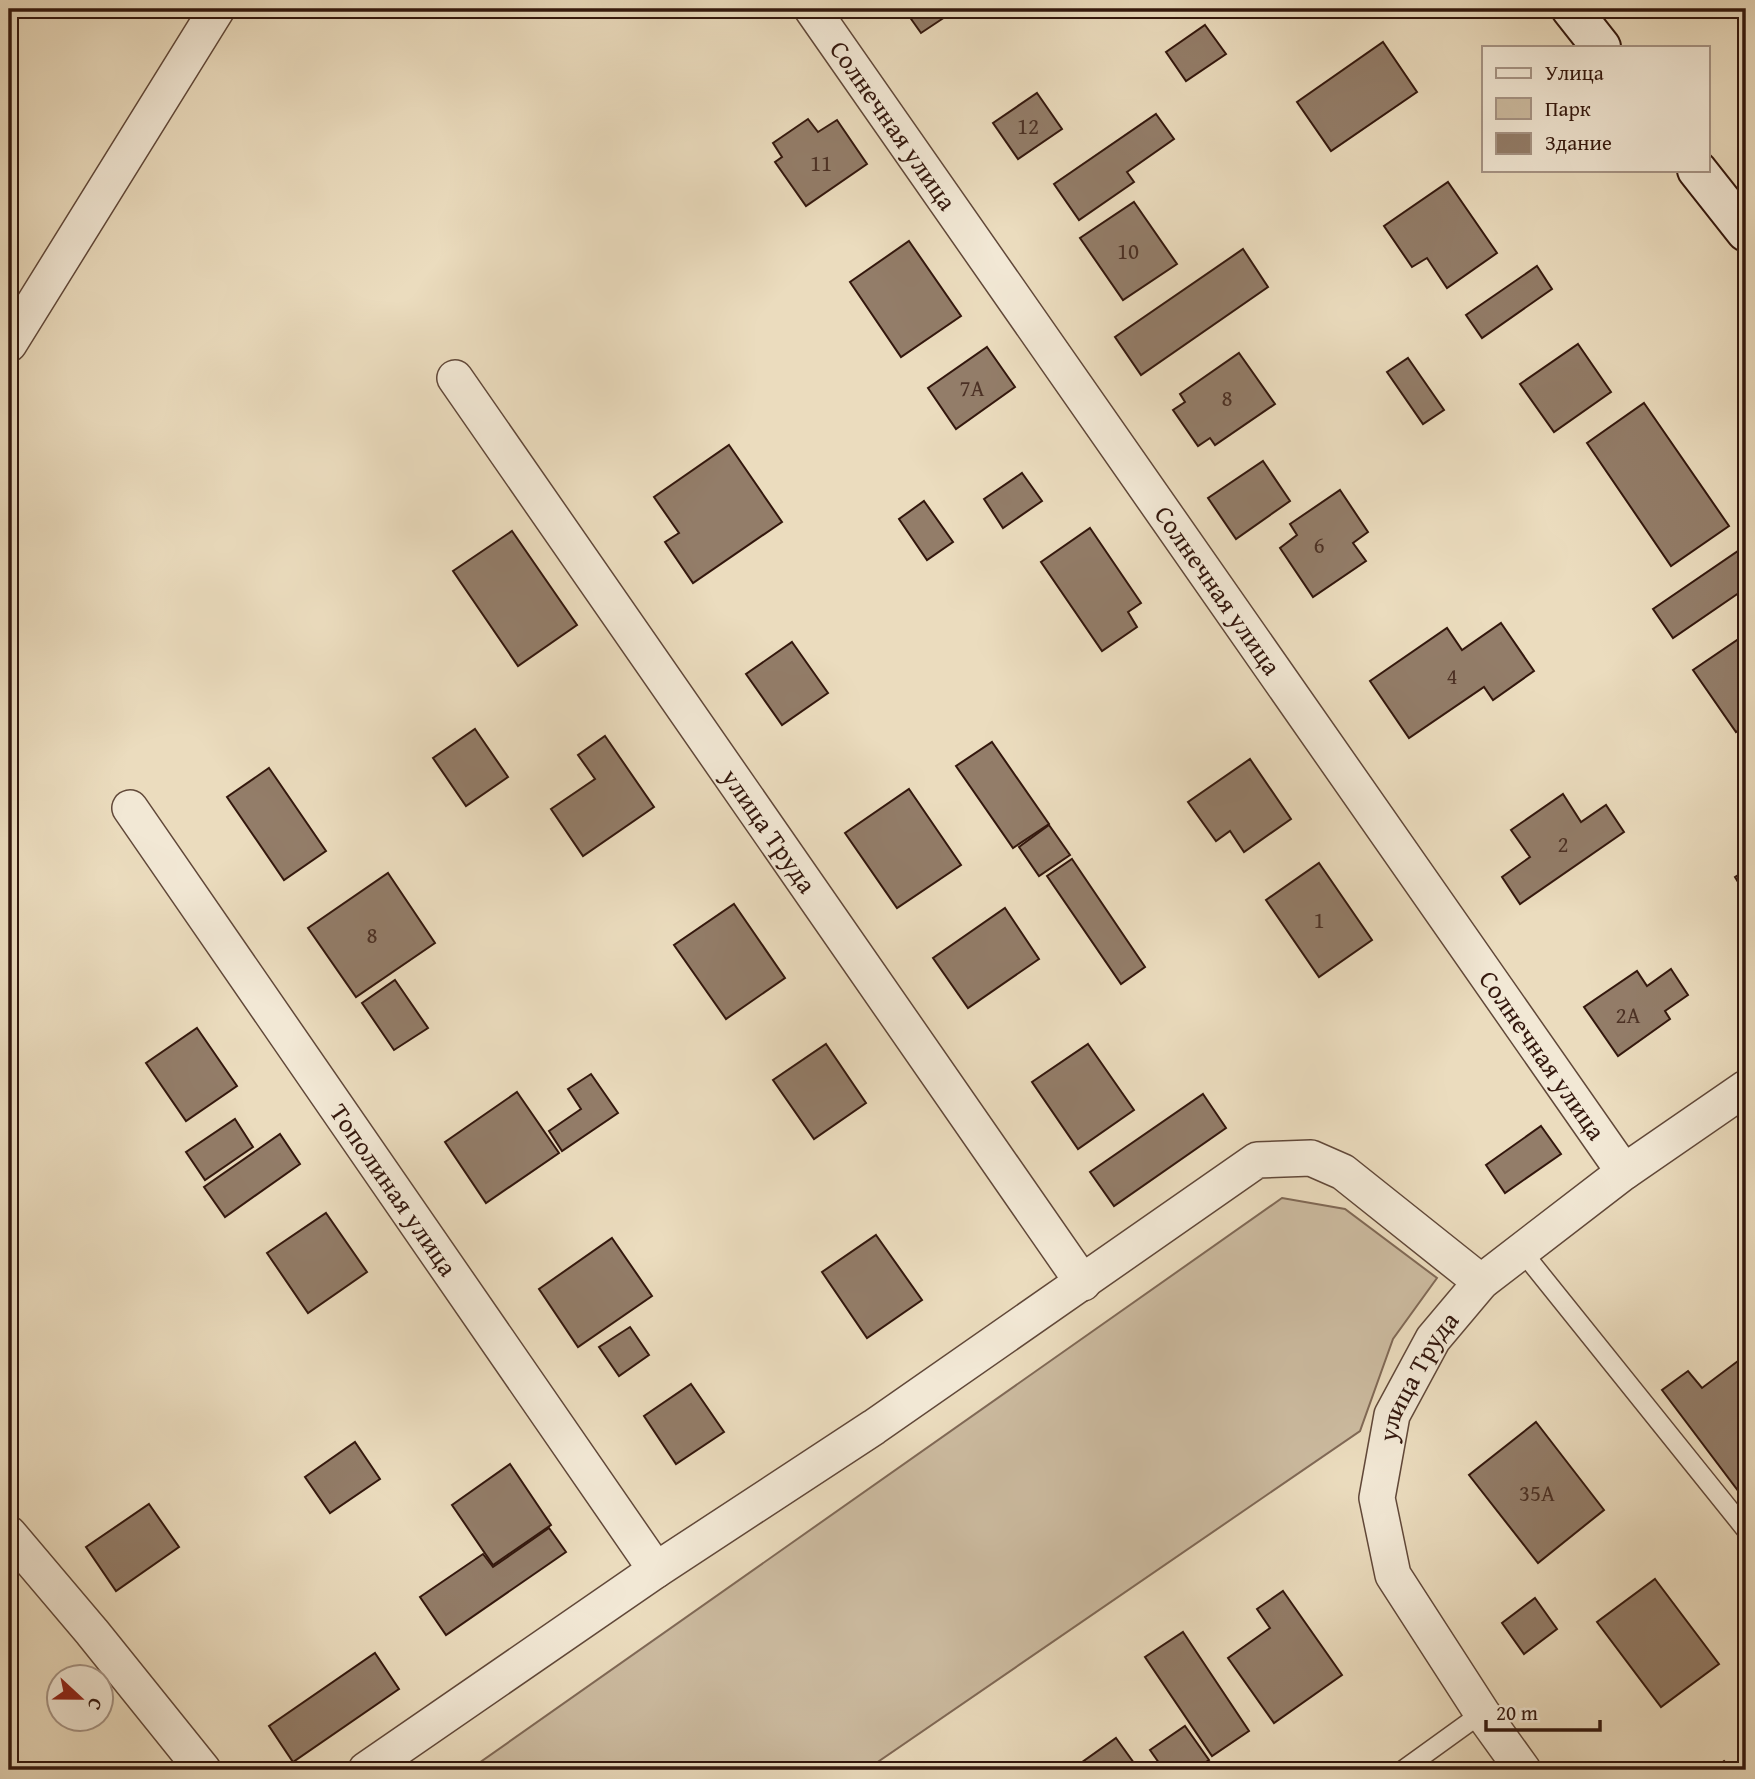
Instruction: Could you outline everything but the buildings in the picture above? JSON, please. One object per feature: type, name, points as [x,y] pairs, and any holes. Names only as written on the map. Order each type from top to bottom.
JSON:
[{"type":"street","points":[[9,344],[217,9]]},
{"type":"street","name":"Солнечная улица","points":[[812,9],[1624,1172]]},
{"type":"street","points":[[1571,9],[1600,46]]},
{"type":"street","points":[[1699,172],[1746,232]]},
{"type":"street","name":"улица Труда","points":[[455,379],[1083,1283]]},
{"type":"street","name":"Тополиная улица","points":[[130,808],[656,1570]]},
{"type":"street","name":"улица Труда","points":[[1523,1770],[1482,1713],[1393,1575],[1377,1498],[1392,1415],[1433,1339],[1481,1282],[1624,1172],[1746,1088]]},
{"type":"street","points":[[366,1770],[656,1570],[874,1427],[1257,1160],[1311,1158],[1343,1172],[1481,1282]]},
{"type":"street","points":[[9,1534],[204,1770]]},
{"type":"lane","points":[[1521,1250],[1746,1530]]},
{"type":"lane","points":[[1403,1770],[1482,1713]]},
{"type":"green space","points":[[1282,1198],[1345,1209],[1437,1278],[1393,1339],[1360,1431],[866,1770],[469,1770]]}]
